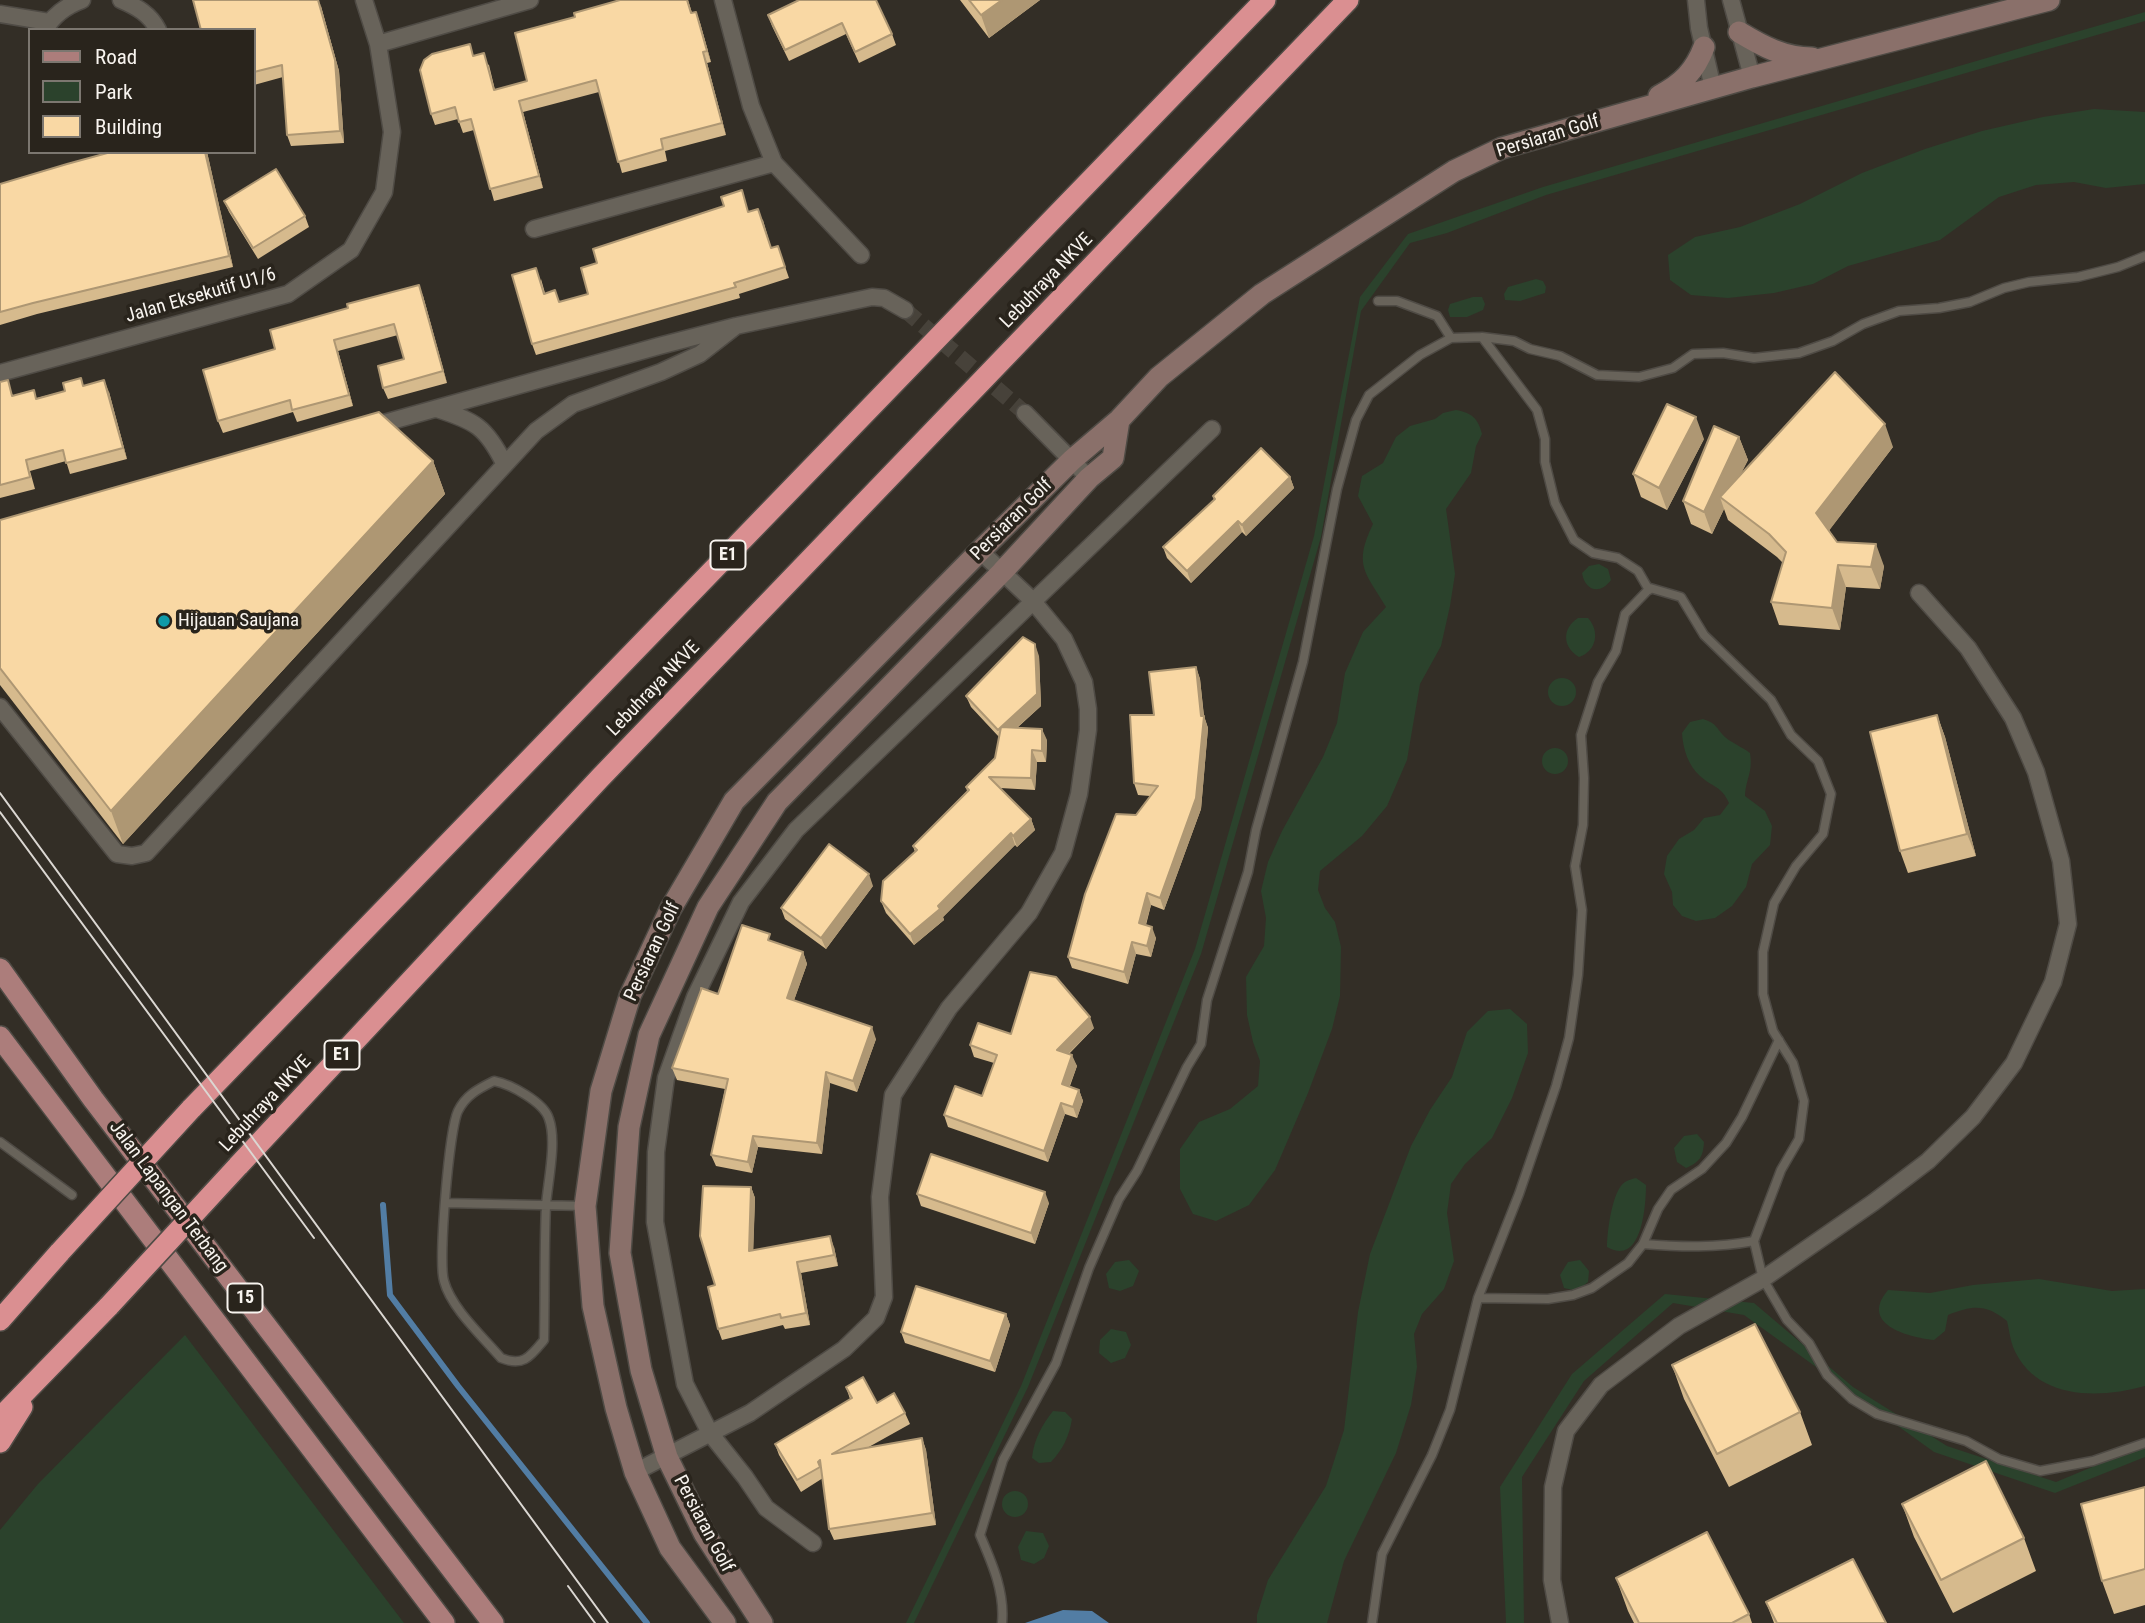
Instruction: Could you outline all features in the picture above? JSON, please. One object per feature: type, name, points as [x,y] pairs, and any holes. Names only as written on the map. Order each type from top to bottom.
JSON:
[{"type":"highway","name":"Lebuhraya NKVE","points":[[0,1320],[191,1109],[1265,0]]},
{"type":"highway","name":"Lebuhraya NKVE","points":[[0,1418],[109,1306],[600,778],[1348,0]]},
{"type":"highway","points":[[0,1307],[60,1252]]},
{"type":"highway","points":[[0,1442],[40,1379]]},
{"type":"main road","name":"Jalan Lapangan Terbang","points":[[0,969],[93,1099],[493,1623]]},
{"type":"main road","name":"Jalan Lapangan Terbang","points":[[0,1037],[444,1623]]},
{"type":"street","points":[[0,14],[47,26],[63,9],[82,0]]},
{"type":"street","points":[[121,0],[137,7],[153,20],[157,28]]},
{"type":"street","name":"Jalan Eksekutif U1/6","points":[[0,373],[288,295],[351,250],[384,192],[392,132],[378,44],[364,0]]},
{"type":"street","points":[[378,44],[530,0]]},
{"type":"street","points":[[723,0],[751,106],[774,163],[861,255]]},
{"type":"street","points":[[1696,0],[1713,88]]},
{"type":"street","points":[[1731,0],[1752,77]]},
{"type":"street","name":"Persiaran Golf","points":[[725,1623],[670,1548],[635,1472],[616,1408],[593,1306],[585,1206],[601,1091],[630,996],[670,910],[734,802],[980,551],[1072,460],[1119,420],[1159,377],[1262,294],[1454,172],[1502,148],[1752,77],[2049,0]]},
{"type":"street","points":[[1739,32],[1766,48],[1784,54],[1803,58],[1828,58]]},
{"type":"street","points":[[1619,115],[1679,85],[1695,66],[1704,47]]},
{"type":"street","points":[[534,229],[774,163]]},
{"type":"street","points":[[357,430],[736,327],[872,298],[884,298],[905,310]]},
{"type":"street","points":[[0,707],[117,854],[132,856],[146,853],[536,431],[573,404],[650,377],[700,354],[736,327]]},
{"type":"street","points":[[437,409],[462,416],[483,428],[504,463]]},
{"type":"street","points":[[1025,413],[1090,478]]},
{"type":"street","name":"Persiaran Golf","points":[[762,1623],[704,1533],[667,1457],[641,1370],[620,1253],[629,1127],[649,1035],[708,908],[777,802],[1090,478],[1113,458],[1119,420]]},
{"type":"street","points":[[813,1543],[766,1508],[710,1433],[685,1384],[655,1222],[656,1152],[666,1078],[695,997],[741,902],[796,830],[1212,429]]},
{"type":"street","points":[[635,1472],[750,1413],[844,1349],[876,1318],[884,1297],[880,1197],[892,1095],[948,1008],[1029,913],[1063,853],[1079,794],[1088,709],[1084,682],[1064,639],[1032,600],[980,551]]},
{"type":"street","points":[[1560,1623],[1552,1580],[1553,1487],[1566,1431],[1601,1385],[1679,1326],[1763,1279],[1928,1161],[1973,1117],[2014,1063],[2053,982],[2068,924],[2062,861],[2036,772],[2012,718],[1968,648],[1919,593]]},
{"type":"lane","points":[[1002,1623],[1004,1607],[995,1570],[980,1535],[1003,1460],[1056,1363],[1089,1268],[1119,1199],[1138,1171],[1187,1067],[1201,1044],[1208,1000],[1248,872],[1256,830],[1303,662],[1337,489],[1356,420],[1369,395],[1420,355],[1451,338],[1482,337],[1514,341],[1530,349],[1560,356],[1597,374],[1639,377],[1672,368],[1693,354],[1723,353],[1754,358],[1799,353],[1833,341],[1863,324],[1899,312],[1970,302],[2004,288],[2029,282],[2078,277],[2118,267],[2145,256]]},
{"type":"lane","points":[[1378,301],[1397,301],[1437,316],[1451,338]]},
{"type":"lane","points":[[1482,337],[1537,410],[1545,439],[1545,462],[1555,503],[1574,540],[1593,553],[1618,558],[1638,571],[1649,590],[1681,597],[1704,635],[1771,700],[1791,736],[1818,761],[1831,794],[1823,834],[1796,866],[1774,903],[1763,952],[1763,994],[1773,1031],[1793,1063],[1804,1101],[1799,1139],[1781,1170],[1754,1241],[1763,1279],[1787,1320],[1809,1343],[1826,1375],[1852,1399],[1877,1414],[1966,1441],[1999,1459],[2040,1471],[2093,1461],[2145,1443]]},
{"type":"lane","points":[[1372,1623],[1382,1554],[1432,1455],[1450,1410],[1478,1298],[1519,1194],[1556,1086],[1569,1038],[1578,975],[1582,910],[1575,866],[1583,825],[1581,734],[1598,682],[1616,651],[1625,614],[1649,590]]},
{"type":"lane","points":[[1478,1298],[1548,1299],[1573,1295],[1592,1288],[1629,1263],[1643,1244],[1658,1209],[1671,1190],[1702,1169],[1726,1143],[1742,1117],[1779,1040]]},
{"type":"lane","points":[[494,1081],[508,1083],[543,1109],[549,1118],[552,1133],[547,1205],[544,1340],[531,1356],[512,1363],[500,1358],[449,1297],[443,1279],[444,1203],[457,1113],[468,1095],[494,1081]]},
{"type":"lane","points":[[0,1142],[72,1195]]},
{"type":"lane","points":[[444,1203],[585,1206]]},
{"type":"lane","points":[[1643,1244],[1715,1247],[1754,1241]]},
{"type":"green space","points":[[2145,12],[2145,21],[1546,195],[1447,233],[1410,243],[1361,311],[1321,537],[1201,954],[1028,1387],[914,1623],[906,1623],[1021,1386],[1195,949],[1314,536],[1360,297],[1408,234],[1543,187]]},
{"type":"green space","points":[[2094,109],[2145,112],[2145,184],[2106,188],[2074,182],[2036,185],[1999,197],[1940,240],[1848,266],[1813,284],[1774,293],[1728,298],[1691,295],[1670,280],[1668,255],[1695,237],[1740,227],[1800,204],[1862,173],[1925,149],[1982,131]]},
{"type":"green space","points":[[1536,279],[1543,281],[1545,293],[1520,301],[1505,300],[1504,294],[1508,287]]},
{"type":"green space","points":[[1482,297],[1485,304],[1483,310],[1467,317],[1450,317],[1450,304]]},
{"type":"green space","points":[[1456,410],[1474,417],[1482,434],[1476,446],[1471,473],[1446,509],[1455,574],[1441,646],[1420,684],[1407,760],[1387,806],[1362,836],[1320,871],[1318,890],[1325,908],[1335,922],[1341,947],[1340,996],[1332,1029],[1275,1170],[1249,1205],[1216,1221],[1193,1214],[1180,1189],[1180,1149],[1199,1122],[1230,1109],[1258,1086],[1260,1061],[1247,1015],[1246,977],[1264,946],[1266,918],[1261,891],[1268,862],[1323,757],[1337,723],[1345,673],[1363,632],[1386,607],[1364,568],[1364,549],[1373,524],[1358,496],[1362,476],[1383,463],[1396,437],[1410,426]]},
{"type":"green space","points":[[1599,564],[1608,569],[1611,580],[1602,588],[1594,589],[1586,584],[1582,573],[1589,566]]},
{"type":"green space","points":[[1578,618],[1588,618],[1595,634],[1590,650],[1579,657],[1569,648],[1566,638],[1569,627]]},
{"type":"green space","points":[[1562,678],[1572,682],[1576,692],[1572,702],[1562,706],[1552,702],[1548,692],[1552,682]]},
{"type":"green space","points":[[1703,719],[1714,724],[1725,737],[1750,753],[1751,766],[1745,796],[1765,811],[1772,826],[1770,845],[1752,864],[1746,887],[1732,906],[1715,918],[1696,921],[1682,916],[1673,905],[1672,892],[1664,874],[1667,856],[1679,839],[1694,830],[1704,818],[1720,815],[1729,803],[1720,790],[1696,772],[1685,751],[1682,733],[1690,722]]},
{"type":"green space","points":[[1555,748],[1564,752],[1568,761],[1564,770],[1555,774],[1546,770],[1542,761],[1546,752]]},
{"type":"green space","points":[[1510,1009],[1527,1024],[1528,1053],[1512,1098],[1492,1138],[1465,1164],[1451,1184],[1447,1213],[1454,1261],[1444,1289],[1422,1314],[1414,1334],[1417,1367],[1411,1405],[1396,1453],[1344,1561],[1327,1623],[1257,1623],[1268,1580],[1326,1486],[1344,1430],[1358,1312],[1370,1254],[1411,1146],[1452,1077],[1467,1032],[1488,1011]]},
{"type":"green space","points":[[1697,1134],[1704,1142],[1702,1155],[1695,1164],[1686,1168],[1677,1162],[1674,1148],[1684,1136]]},
{"type":"green space","points":[[1636,1178],[1646,1185],[1643,1219],[1635,1242],[1628,1249],[1619,1251],[1607,1247],[1611,1212],[1620,1187],[1626,1181]]},
{"type":"green space","points":[[1129,1260],[1139,1271],[1133,1286],[1120,1291],[1109,1288],[1106,1274],[1115,1262]]},
{"type":"green space","points":[[1580,1260],[1589,1271],[1588,1282],[1577,1291],[1564,1288],[1560,1275],[1568,1262]]},
{"type":"green space","points":[[2039,1279],[2112,1291],[2145,1289],[2145,1386],[2108,1393],[2088,1393],[2052,1386],[2036,1377],[2023,1364],[2013,1347],[2007,1321],[1986,1309],[1965,1309],[1948,1315],[1945,1331],[1934,1340],[1911,1336],[1890,1327],[1879,1312],[1888,1290],[1930,1293],[1973,1285]]},
{"type":"green space","points":[[1665,1294],[1754,1303],[1853,1387],[1947,1446],[2056,1482],[2145,1445],[2145,1457],[2055,1493],[1934,1452],[1744,1315],[1673,1303],[1584,1381],[1522,1477],[1524,1623],[1506,1623],[1500,1487],[1572,1374]]},
{"type":"green space","points":[[1111,1329],[1126,1332],[1131,1345],[1125,1358],[1111,1363],[1099,1353],[1100,1340]]},
{"type":"green space","points":[[185,1335],[404,1623],[0,1623],[0,1530],[38,1484]]},
{"type":"green space","points":[[1053,1411],[1065,1412],[1072,1419],[1069,1431],[1051,1462],[1039,1463],[1032,1458],[1035,1445],[1042,1427]]},
{"type":"green space","points":[[1015,1491],[1024,1495],[1028,1504],[1024,1513],[1015,1517],[1006,1513],[1002,1504],[1006,1495]]},
{"type":"green space","points":[[1026,1531],[1043,1533],[1049,1546],[1044,1558],[1034,1564],[1021,1560],[1018,1547]]},
{"type":"water","points":[[1063,1610],[1092,1611],[1109,1623],[1025,1623]]},
{"type":"building","points":[[193,0],[318,0],[335,60],[340,131],[287,135],[282,65],[256,72],[256,28],[200,28]]},
{"type":"building","points":[[620,0],[687,0],[691,13],[696,12],[707,51],[703,52],[722,123],[661,139],[663,149],[618,162],[596,80],[519,101],[539,176],[490,189],[471,119],[459,122],[455,107],[431,114],[420,70],[424,60],[432,54],[470,44],[473,56],[484,53],[494,90],[527,81],[515,33],[575,17],[574,13]]},
{"type":"building","points":[[799,0],[876,0],[892,34],[855,52],[842,23],[785,50],[768,15]]},
{"type":"building","points":[[969,0],[1002,0],[981,15]]},
{"type":"building","points":[[104,154],[205,154],[229,256],[0,312],[0,184]]},
{"type":"building","points":[[276,169],[305,216],[253,248],[224,201]]},
{"type":"building","points":[[742,190],[748,212],[758,209],[771,248],[778,246],[785,267],[734,283],[736,287],[532,344],[512,275],[536,268],[544,294],[555,290],[559,302],[588,294],[581,268],[597,263],[593,249],[724,206],[721,197]]},
{"type":"building","points":[[419,285],[443,371],[383,388],[378,366],[404,359],[394,324],[334,340],[349,395],[292,410],[290,400],[218,421],[203,370],[275,349],[270,330],[348,308],[347,304]]},
{"type":"building","points":[[1835,372],[1885,424],[1816,513],[1837,542],[1876,544],[1871,567],[1838,565],[1832,608],[1771,602],[1786,552],[1769,534],[1720,497]]},
{"type":"building","points":[[81,378],[83,386],[104,380],[123,448],[66,463],[63,450],[26,460],[30,477],[0,485],[0,382],[8,380],[12,396],[34,390],[36,399],[65,391],[63,383]]},
{"type":"building","points":[[1667,404],[1696,417],[1659,488],[1633,474]]},
{"type":"building","name":"Hijauan Saujana","points":[[379,412],[433,461],[111,811],[0,668],[0,520]]},
{"type":"building","points":[[1714,426],[1739,437],[1704,512],[1683,501]]},
{"type":"building","points":[[1261,448],[1290,477],[1242,525],[1238,521],[1187,571],[1163,547],[1215,499],[1213,496]]},
{"type":"building","points":[[1023,637],[1035,644],[1037,694],[998,730],[966,696]]},
{"type":"building","points":[[1196,667],[1201,716],[1204,716],[1196,798],[1160,898],[1147,893],[1139,923],[1152,927],[1147,946],[1132,942],[1124,972],[1068,957],[1085,894],[1116,814],[1136,815],[1158,786],[1134,783],[1130,715],[1154,715],[1149,672]]},
{"type":"building","points":[[1937,715],[1967,834],[1900,851],[1870,732]]},
{"type":"building","points":[[1001,727],[1042,729],[1042,751],[1032,750],[1031,778],[989,777],[1031,819],[1013,836],[1011,833],[938,906],[940,909],[910,934],[881,901],[883,881],[917,850],[913,846],[969,790],[966,787],[995,758]]},
{"type":"building","points":[[829,844],[869,874],[821,938],[781,908]]},
{"type":"building","points":[[742,925],[770,934],[768,940],[803,952],[787,998],[872,1027],[853,1081],[826,1072],[817,1143],[753,1136],[748,1162],[711,1155],[728,1079],[672,1068],[701,988],[718,994]]},
{"type":"building","points":[[1030,972],[1056,977],[1090,1017],[1057,1050],[1072,1055],[1062,1084],[1079,1090],[1073,1107],[1061,1103],[1044,1151],[944,1115],[955,1086],[982,1096],[997,1055],[970,1045],[978,1023],[1011,1034]]},
{"type":"building","points":[[931,1154],[1045,1192],[1031,1233],[917,1194]]},
{"type":"building","points":[[703,1186],[751,1187],[749,1251],[830,1236],[834,1255],[797,1262],[806,1313],[781,1318],[780,1314],[718,1329],[708,1287],[715,1285],[700,1236]]},
{"type":"building","points":[[916,1286],[1006,1314],[990,1361],[901,1332]]},
{"type":"building","points":[[1755,1324],[1800,1412],[1717,1454],[1672,1365]]},
{"type":"building","points":[[863,1377],[877,1403],[894,1393],[905,1413],[832,1454],[922,1438],[932,1513],[829,1529],[820,1460],[820,1467],[797,1480],[775,1444],[852,1398],[846,1387]]},
{"type":"building","points":[[1986,1461],[2024,1538],[1941,1580],[1902,1504]]},
{"type":"building","points":[[2145,1487],[2145,1569],[2102,1581],[2081,1504]]},
{"type":"building","points":[[1707,1532],[1749,1614],[1732,1623],[1639,1623],[1616,1578]]},
{"type":"building","points":[[1853,1559],[1886,1623],[1777,1623],[1766,1602]]},
{"type":"waterway","points":[[383,1205],[390,1295],[458,1386],[647,1623]]},
{"type":"tunnel","points":[[905,310],[1025,413]]},
{"type":"tram line","points":[[0,793],[608,1623]]},
{"type":"tram line","points":[[0,812],[314,1238]]},
{"type":"tram line","points":[[568,1586],[595,1623]]},
{"type":"place","name":"Hijauan Saujana","points":[[164,621]]}]
